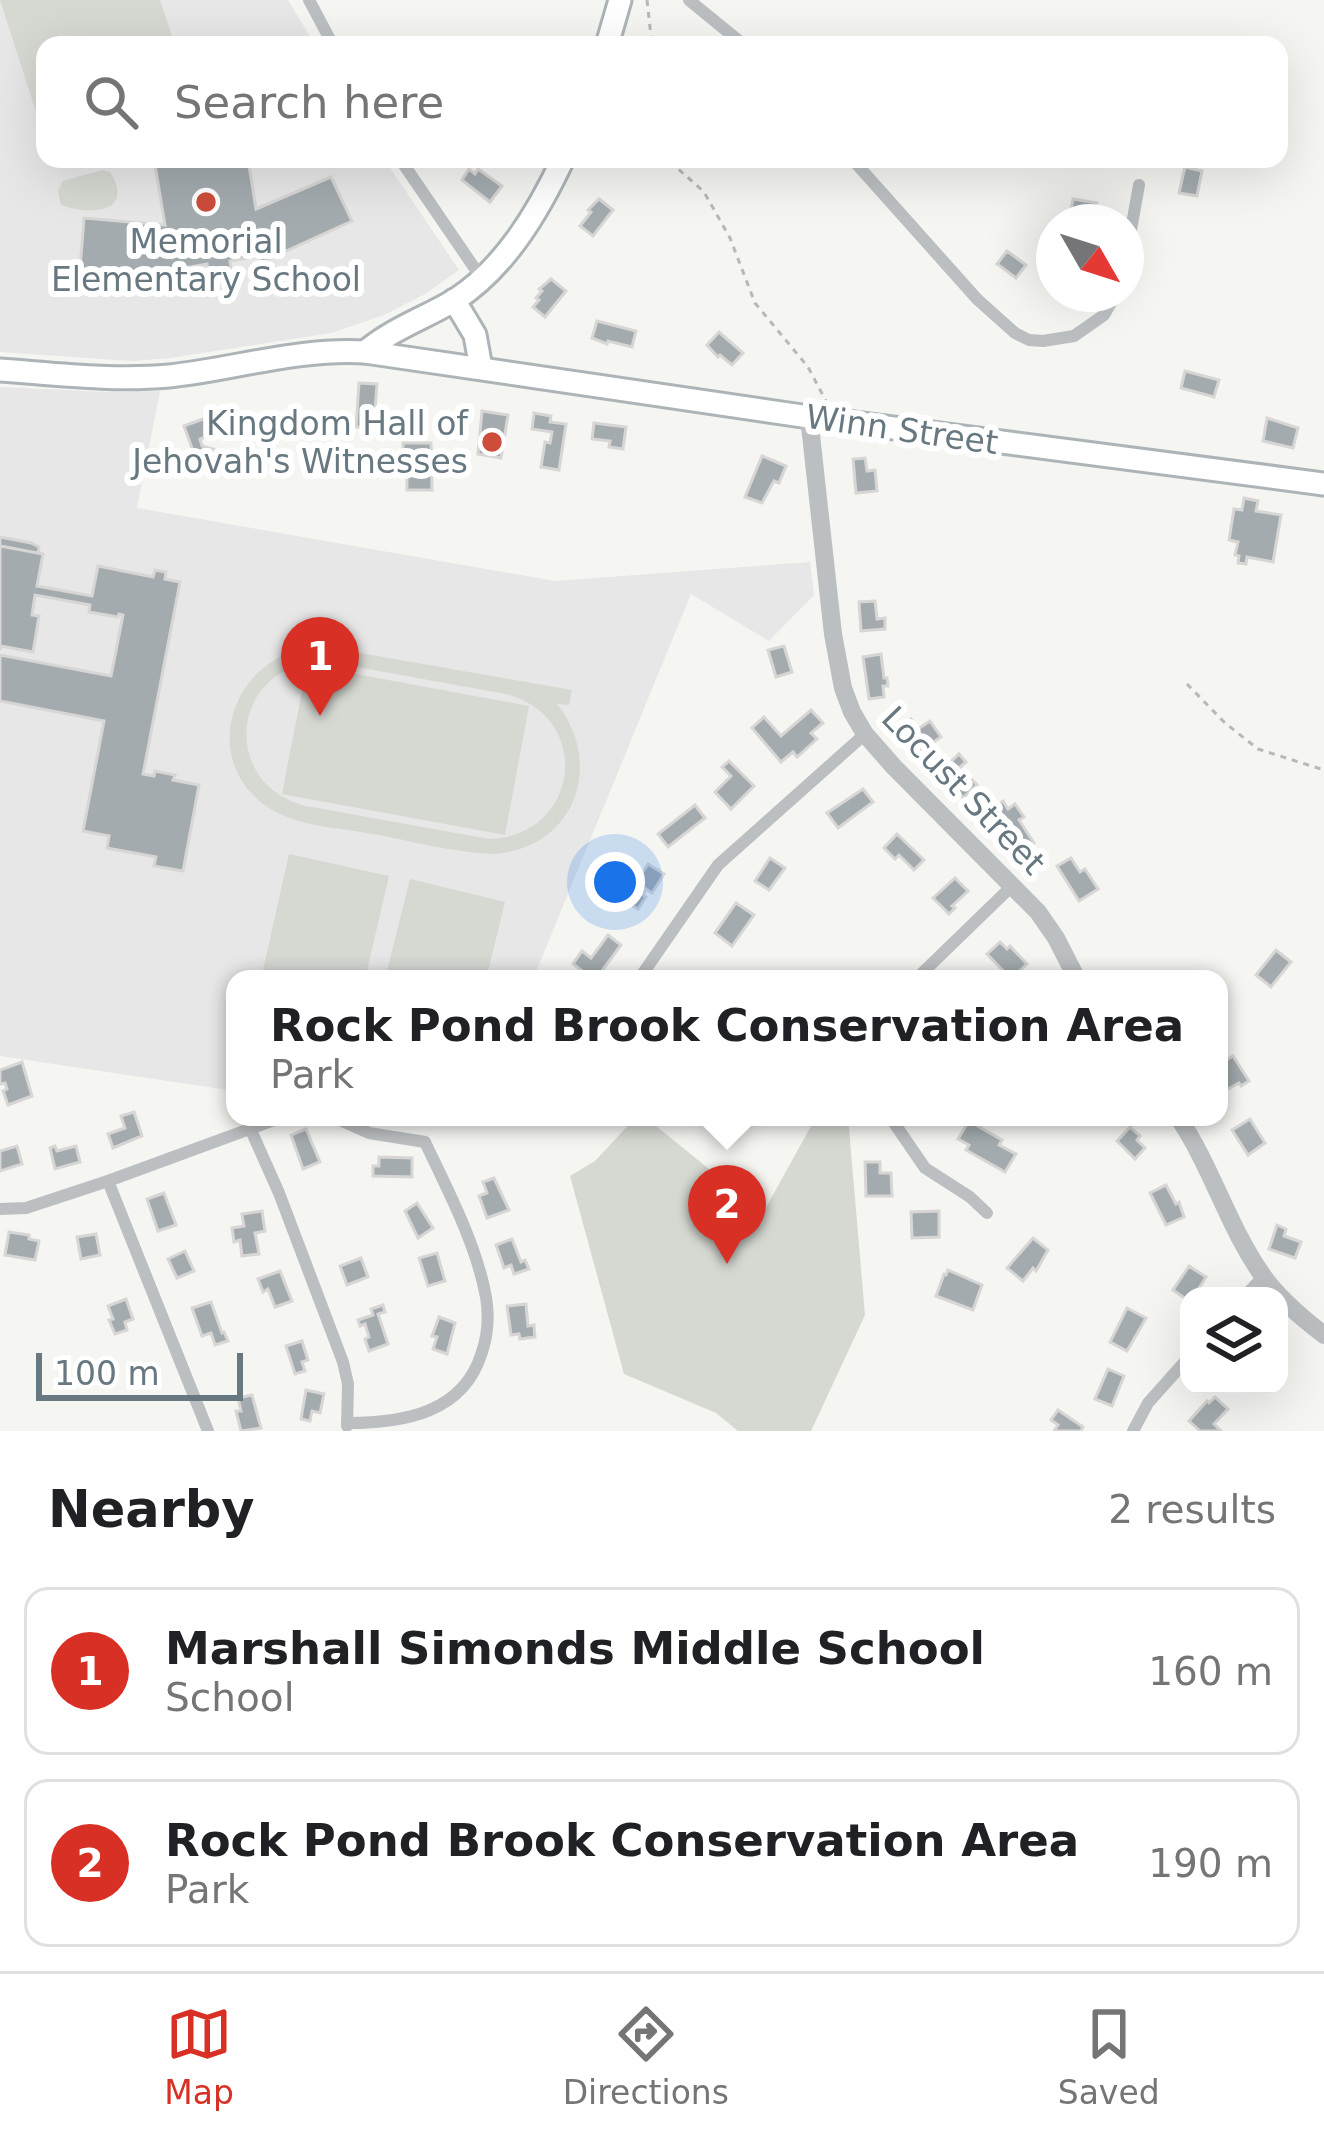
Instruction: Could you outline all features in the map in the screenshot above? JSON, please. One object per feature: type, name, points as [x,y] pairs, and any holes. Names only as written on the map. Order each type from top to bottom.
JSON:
[{"type":"main road","points":[[610,36],[620,0]]},
{"type":"main road","points":[[364,352],[482,279],[524,229],[558,168]]},
{"type":"main road","points":[[454,300],[475,335],[481,368]]},
{"type":"main road","name":"Winn Street","points":[[0,370],[124,379],[302,355],[364,352],[835,421],[1324,484]]},
{"type":"street","points":[[308,0],[327,36]]},
{"type":"street","points":[[689,0],[733,36]]},
{"type":"street","points":[[406,168],[482,279]]},
{"type":"street","points":[[860,168],[977,299],[1029,340],[1054,341],[1084,331],[1106,312]]},
{"type":"street","points":[[1136,204],[1139,185]]},
{"type":"street","name":"Locust Street","points":[[809,417],[824,570],[839,672],[852,712],[894,767],[1044,920],[1072,970]]},
{"type":"street","points":[[645,970],[718,865],[866,734]]},
{"type":"street","points":[[925,970],[1013,885]]},
{"type":"street","points":[[0,1209],[26,1208],[256,1126]]},
{"type":"street","points":[[250,1128],[343,1362],[348,1384],[347,1427],[392,1421],[442,1404],[468,1383],[484,1347],[488,1315],[459,1215],[425,1142],[353,1126]]},
{"type":"street","points":[[896,1126],[922,1165],[987,1213]]},
{"type":"street","points":[[1184,1126],[1263,1277],[1324,1335]]},
{"type":"street","points":[[108,1181],[208,1431]]},
{"type":"street","points":[[1254,1287],[1263,1277]]},
{"type":"street","points":[[1133,1431],[1148,1403],[1180,1367]]},
{"type":"path","points":[[646,0],[651,36]]},
{"type":"path","points":[[677,168],[704,192],[730,238],[755,303],[808,367],[835,421]]},
{"type":"path","points":[[1187,684],[1258,749],[1324,770]]},
{"type":"shaded area","name":"Memorial Elementary School","points":[[0,0],[288,0],[310,36],[36,36],[36,168],[390,168],[459,270],[384,315],[331,333],[132,361],[0,352]]},
{"type":"shaded area","points":[[0,0],[160,0],[172,36],[36,36],[36,112]]},
{"type":"shaded area","points":[[110,172],[117,186],[113,203],[96,210],[61,205],[58,191],[63,181]]},
{"type":"shaded area","points":[[0,387],[160,391],[137,508],[555,581],[810,562],[814,595],[769,641],[691,594],[537,970],[226,970],[226,1090],[0,1056]]},
{"type":"shaded area","points":[[320,646],[572,690],[569,705],[557,704],[572,728],[579,753],[573,801],[543,838],[520,849],[492,854],[322,826],[274,811],[249,791],[235,767],[230,740],[233,714],[245,689],[264,668],[289,653]],"holes":[[[329,662],[506,694],[534,707],[553,726],[563,749],[565,774],[558,798],[542,818],[519,833],[489,839],[306,806],[279,795],[260,777],[249,755],[246,731],[252,708],[264,687],[285,671]]]},
{"type":"shaded area","points":[[307,665],[529,706],[505,835],[282,794]]},
{"type":"shaded area","points":[[289,854],[389,876],[367,970],[263,970]]},
{"type":"shaded area","points":[[410,879],[505,902],[488,970],[387,970]]},
{"type":"shaded area","points":[[628,1126],[656,1126],[763,1213],[811,1126],[849,1126],[865,1315],[811,1431],[738,1431],[716,1413],[624,1374],[570,1176],[595,1161]]},
{"type":"building","points":[[156,168],[249,168],[256,209],[331,177],[352,221],[262,262],[258,256],[230,261],[232,275],[209,279],[207,264],[179,269],[179,277],[80,269],[84,218],[165,225]]},
{"type":"building","points":[[1185,168],[1202,171],[1197,196],[1179,193]]},
{"type":"building","points":[[469,169],[475,174],[478,169],[502,186],[490,202],[462,180]]},
{"type":"building","points":[[599,199],[613,210],[593,236],[580,226]]},
{"type":"building","points":[[1007,251],[1026,265],[1016,278],[997,264]]},
{"type":"building","points":[[551,279],[566,291],[545,317],[533,307],[539,289]]},
{"type":"building","points":[[597,321],[636,331],[632,347],[592,338]]},
{"type":"building","points":[[719,332],[743,353],[732,365],[707,345]]},
{"type":"building","points":[[1185,371],[1219,380],[1214,397],[1181,388]]},
{"type":"building","points":[[359,383],[377,384],[375,411],[368,410],[372,428],[356,427]]},
{"type":"building","name":"Kingdom Hall of Jehovah's Witnesses","points":[[482,411],[508,415],[501,458],[478,454]]},
{"type":"building","points":[[534,413],[566,424],[559,470],[541,467],[545,442],[550,443],[552,432],[532,429]]},
{"type":"building","points":[[211,416],[216,429],[200,439],[202,446],[234,455],[229,470],[196,459],[184,426]]},
{"type":"building","points":[[1267,418],[1298,428],[1293,448],[1263,441]]},
{"type":"building","points":[[594,423],[626,427],[623,449],[609,447],[610,441],[592,439]]},
{"type":"building","points":[[403,443],[431,443],[432,490],[407,490],[407,470],[418,470],[418,461],[403,461]]},
{"type":"building","points":[[762,456],[786,466],[762,503],[745,497]]},
{"type":"building","points":[[865,458],[867,471],[875,470],[877,491],[856,493],[853,459]]},
{"type":"building","points":[[1244,498],[1258,501],[1256,511],[1281,515],[1273,562],[1247,557],[1246,564],[1238,563],[1238,542],[1229,540],[1234,509],[1242,510]]},
{"type":"building","points":[[0,537],[31,543],[39,547],[38,554],[0,546]]},
{"type":"building","points":[[0,546],[43,554],[37,586],[92,596],[98,566],[153,577],[155,570],[166,572],[165,579],[180,582],[143,774],[154,776],[155,771],[199,785],[183,871],[154,866],[156,857],[107,848],[109,836],[83,831],[104,721],[0,701],[0,655],[111,676],[123,615],[89,612],[90,605],[35,595],[32,615],[39,616],[33,652],[1,646],[0,650]]},
{"type":"building","points":[[875,601],[877,619],[885,618],[885,629],[861,631],[859,602]]},
{"type":"building","points":[[784,646],[792,672],[776,677],[768,650]]},
{"type":"building","points":[[881,654],[888,686],[883,686],[884,697],[869,699],[863,657]]},
{"type":"building","points":[[811,710],[823,723],[811,733],[817,739],[797,757],[793,752],[781,762],[752,728],[764,717],[781,736]]},
{"type":"building","points":[[911,719],[918,729],[930,721],[941,737],[915,754],[898,728]]},
{"type":"building","points":[[959,754],[966,762],[960,767],[977,785],[963,798],[942,770]]},
{"type":"building","points":[[729,761],[754,786],[731,809],[715,792],[731,776],[722,767]]},
{"type":"building","points":[[863,789],[873,802],[838,828],[827,813]]},
{"type":"building","points":[[1003,801],[1008,809],[1015,804],[1034,843],[1015,855],[988,811]]},
{"type":"building","points":[[695,805],[705,818],[668,847],[658,834]]},
{"type":"building","points":[[897,834],[924,860],[914,870],[884,848]]},
{"type":"building","points":[[770,858],[785,868],[769,890],[755,881]]},
{"type":"building","points":[[1071,858],[1098,889],[1079,901],[1057,866]]},
{"type":"building","points":[[648,864],[664,874],[652,893],[646,889],[638,909],[624,901]]},
{"type":"building","points":[[955,878],[968,891],[949,914],[933,898]]},
{"type":"building","points":[[736,903],[754,915],[732,946],[715,933]]},
{"type":"building","points":[[608,935],[621,945],[603,970],[581,970],[573,964],[582,951],[591,958]]},
{"type":"building","points":[[1000,942],[1027,964],[1021,970],[1002,970],[987,954]]},
{"type":"building","points":[[1276,950],[1291,962],[1271,987],[1256,975]]},
{"type":"building","points":[[1233,1056],[1249,1081],[1228,1089],[1228,1059]]},
{"type":"building","points":[[22,1062],[32,1096],[8,1105],[0,1070]]},
{"type":"building","points":[[134,1112],[142,1136],[113,1148],[108,1134],[125,1128],[121,1116]]},
{"type":"building","points":[[1250,1119],[1265,1143],[1248,1155],[1232,1130]]},
{"type":"building","points":[[966,1126],[978,1126],[1016,1154],[1005,1172],[966,1150],[969,1145],[958,1139]]},
{"type":"building","points":[[1130,1127],[1145,1148],[1135,1159],[1117,1141]]},
{"type":"building","points":[[306,1129],[320,1162],[303,1169],[291,1135]]},
{"type":"building","points":[[17,1146],[22,1164],[0,1171],[0,1151]]},
{"type":"building","points":[[55,1146],[57,1151],[76,1146],[80,1162],[55,1169],[50,1148]]},
{"type":"building","points":[[379,1157],[412,1158],[412,1177],[373,1176]]},
{"type":"building","points":[[865,1162],[880,1162],[880,1173],[891,1173],[892,1196],[866,1196]]},
{"type":"building","points":[[494,1178],[509,1210],[487,1218],[479,1196],[487,1193],[483,1182]]},
{"type":"building","points":[[1166,1185],[1184,1217],[1166,1225],[1150,1193]]},
{"type":"building","points":[[164,1193],[176,1225],[158,1231],[147,1199]]},
{"type":"building","points":[[417,1203],[433,1228],[418,1238],[405,1211]]},
{"type":"building","points":[[262,1211],[265,1231],[255,1233],[259,1254],[242,1256],[232,1228],[244,1226],[242,1214]]},
{"type":"building","points":[[939,1211],[939,1237],[912,1238],[911,1212]]},
{"type":"building","points":[[1277,1225],[1286,1229],[1284,1236],[1301,1242],[1295,1258],[1269,1249]]},
{"type":"building","points":[[9,1232],[39,1241],[35,1260],[5,1255]]},
{"type":"building","points":[[96,1234],[100,1255],[81,1259],[77,1237]]},
{"type":"building","points":[[1033,1238],[1048,1250],[1036,1271],[1033,1268],[1023,1281],[1007,1268]]},
{"type":"building","points":[[512,1239],[529,1269],[514,1274],[511,1265],[504,1268],[496,1245]]},
{"type":"building","points":[[185,1251],[194,1271],[177,1278],[168,1259]]},
{"type":"building","points":[[437,1253],[445,1281],[428,1286],[419,1258]]},
{"type":"building","points":[[361,1258],[368,1277],[347,1285],[340,1266]]},
{"type":"building","points":[[1189,1266],[1206,1277],[1200,1287],[1180,1287],[1180,1295],[1173,1290]]},
{"type":"building","points":[[948,1270],[982,1285],[973,1310],[936,1296]]},
{"type":"building","points":[[280,1271],[292,1301],[275,1307],[258,1279]]},
{"type":"building","points":[[126,1299],[133,1319],[125,1322],[127,1330],[115,1334],[108,1306]]},
{"type":"building","points":[[211,1302],[228,1341],[215,1345],[211,1333],[202,1336],[192,1308]]},
{"type":"building","points":[[526,1304],[528,1326],[534,1325],[535,1337],[520,1339],[519,1334],[511,1335],[507,1306]]},
{"type":"building","points":[[383,1305],[385,1312],[378,1314],[388,1344],[369,1351],[365,1324],[360,1326],[358,1320]]},
{"type":"building","points":[[1127,1308],[1146,1318],[1127,1351],[1110,1342]]},
{"type":"building","points":[[439,1317],[455,1323],[447,1354],[433,1349]]},
{"type":"building","points":[[302,1341],[308,1360],[302,1362],[305,1371],[295,1374],[286,1346]]},
{"type":"building","points":[[1108,1369],[1124,1376],[1112,1406],[1095,1399]]},
{"type":"building","points":[[306,1390],[324,1394],[320,1413],[312,1411],[310,1421],[301,1419]]},
{"type":"building","points":[[252,1395],[261,1428],[241,1431],[238,1398]]},
{"type":"building","points":[[1215,1397],[1228,1409],[1214,1424],[1221,1431],[1200,1431],[1189,1421]]},
{"type":"building","points":[[1058,1410],[1083,1427],[1081,1431],[1054,1431],[1058,1425],[1051,1420]]},
{"type":"place","name":"Memorial Elementary School","points":[[206,202]]},
{"type":"place","name":"Kingdom Hall of Jehovah's Witnesses","points":[[492,442]]},
{"type":"place","name":"Marshall Simonds Middle School","points":[[320,716]]},
{"type":"place","name":"Rock Pond Brook Conservation Area","points":[[727,1264]]}]
